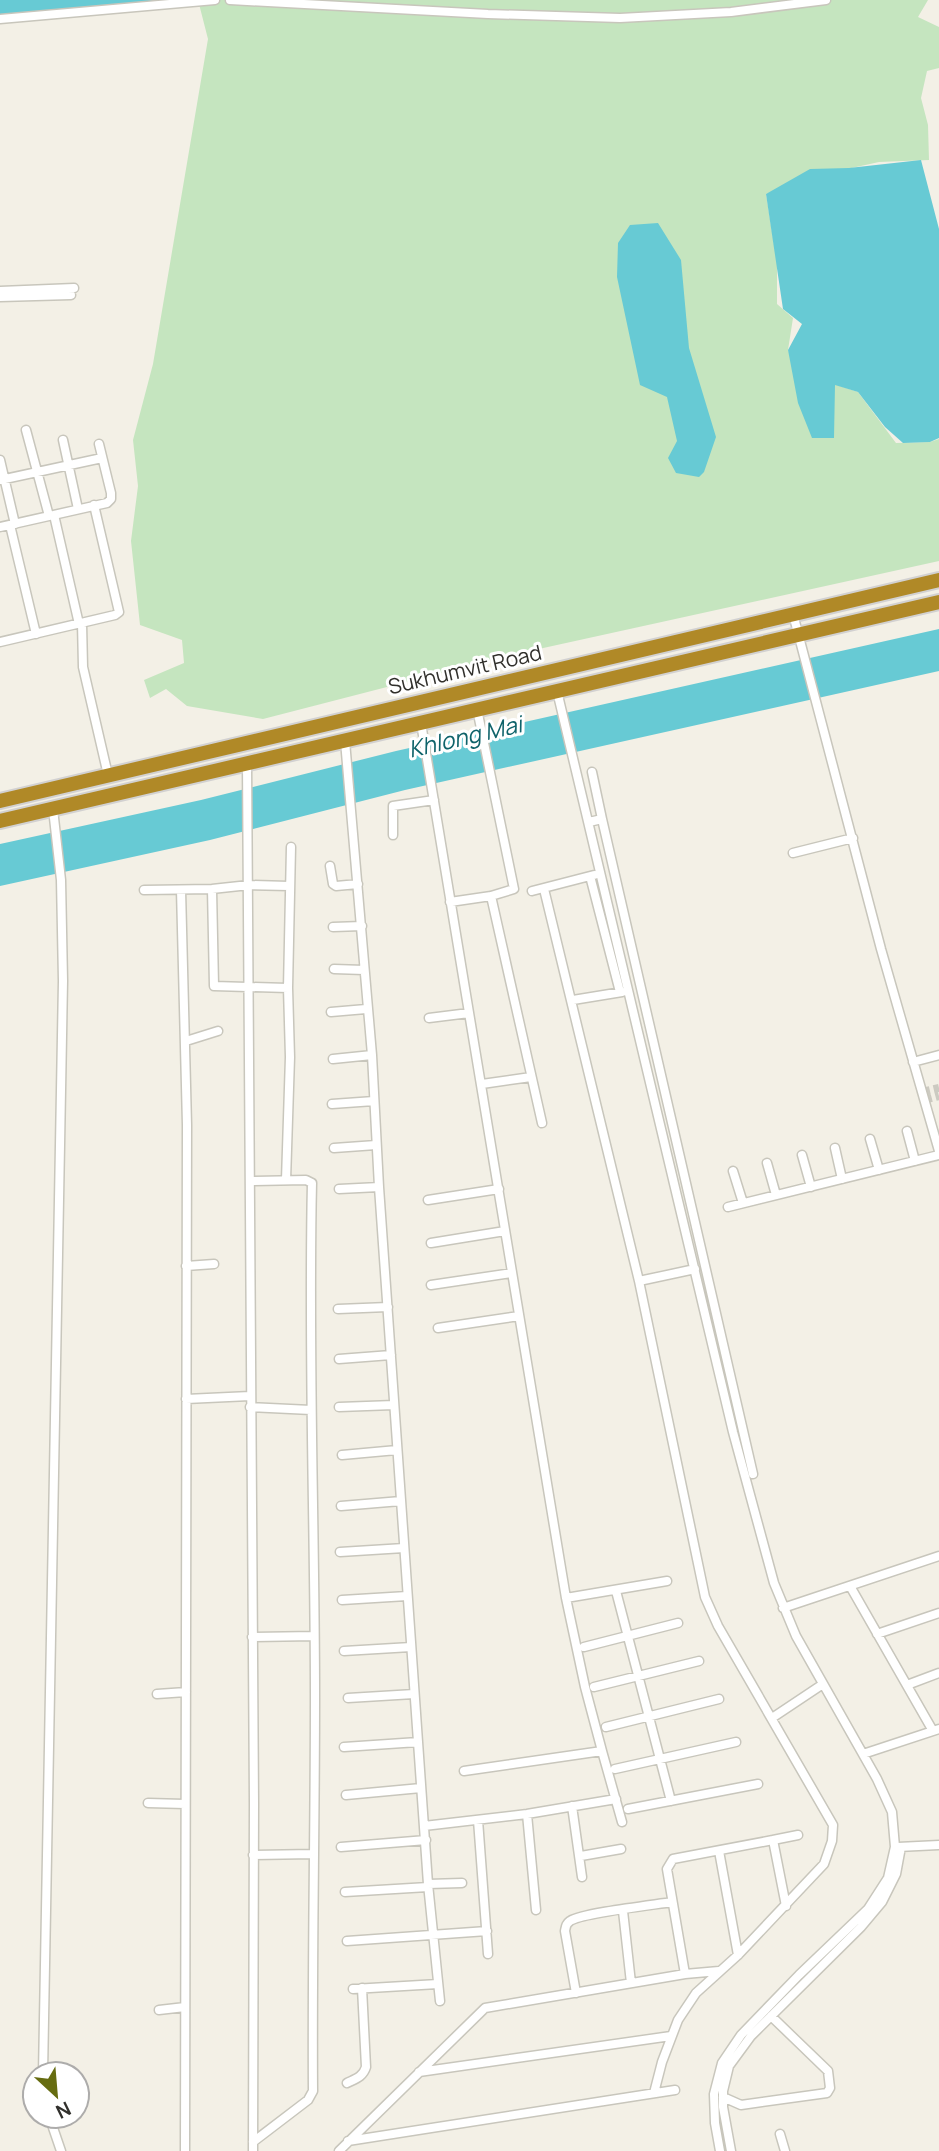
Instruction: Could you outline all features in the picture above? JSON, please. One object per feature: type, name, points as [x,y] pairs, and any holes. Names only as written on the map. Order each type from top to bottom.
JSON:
[{"type":"highway","name":"Sukhumvit Road","points":[[0,801],[939,580]]},
{"type":"highway","name":"Sukhumvit Road","points":[[0,821],[477,709],[559,697],[800,634],[939,602]]},
{"type":"street","points":[[0,19],[215,0]]},
{"type":"street","points":[[230,0],[620,18],[719,13],[826,0]]},
{"type":"street","points":[[0,291],[73,292],[0,297]]},
{"type":"street","points":[[26,430],[80,624],[83,667],[108,775]]},
{"type":"street","points":[[63,440],[78,509]]},
{"type":"street","points":[[0,527],[107,503],[111,499],[99,444]]},
{"type":"street","points":[[2,479],[102,458]]},
{"type":"street","points":[[0,460],[36,634]]},
{"type":"street","points":[[0,642],[115,615],[119,611],[94,505]]},
{"type":"street","points":[[729,1207],[939,1153],[881,949],[793,614]]},
{"type":"street","points":[[559,697],[625,974],[624,992]]},
{"type":"street","points":[[450,902],[491,896],[513,889],[477,709]]},
{"type":"street","points":[[421,723],[566,1598],[585,1687],[622,1822]]},
{"type":"street","points":[[345,740],[372,1055],[414,1695],[428,1885],[440,2001]]},
{"type":"street","points":[[247,764],[253,2147]]},
{"type":"street","points":[[592,772],[686,1182],[712,1321],[783,1608],[821,1686],[877,1779],[892,1812],[898,1847],[888,1878],[868,1909],[802,1978],[741,2035],[722,2063],[714,2094],[720,2151]]},
{"type":"street","points":[[393,835],[393,806],[434,800]]},
{"type":"street","points":[[43,2060],[62,995],[61,880],[53,809]]},
{"type":"street","points":[[589,822],[602,819]]},
{"type":"street","points":[[793,853],[853,838]]},
{"type":"street","points":[[286,1180],[290,1056],[288,988],[291,847]]},
{"type":"street","points":[[330,866],[333,884],[336,886],[358,884]]},
{"type":"street","points":[[532,891],[600,874]]},
{"type":"street","points":[[590,876],[643,1053],[676,1184],[692,1269],[712,1321]]},
{"type":"street","points":[[144,890],[212,889],[249,885],[289,886]]},
{"type":"street","points":[[544,888],[639,1281],[705,1597],[718,1626],[833,1825],[832,1842],[824,1864],[738,1955],[696,1993],[671,2036],[654,2093]]},
{"type":"street","points":[[212,889],[214,986],[288,988]]},
{"type":"street","points":[[181,890],[186,1041],[185,2151]]},
{"type":"street","points":[[491,896],[542,1123]]},
{"type":"street","points":[[332,927],[362,926]]},
{"type":"street","points":[[334,970],[364,970]]},
{"type":"street","points":[[625,974],[636,972]]},
{"type":"street","points":[[573,1000],[624,992]]},
{"type":"street","points":[[331,1012],[366,1009]]},
{"type":"street","points":[[429,1018],[469,1013]]},
{"type":"street","points":[[186,1041],[218,1031]]},
{"type":"street","points":[[643,1053],[654,1051]]},
{"type":"street","points":[[333,1059],[372,1055]]},
{"type":"street","points":[[913,1062],[939,1055]]},
{"type":"street","points":[[482,1084],[531,1077]]},
{"type":"street","points":[[332,1104],[374,1101]]},
{"type":"street","points":[[906,1131],[915,1161]]},
{"type":"street","points":[[870,1139],[879,1170]]},
{"type":"street","points":[[334,1148],[376,1145]]},
{"type":"street","points":[[835,1148],[842,1179]]},
{"type":"street","points":[[802,1155],[811,1187]]},
{"type":"street","points":[[767,1163],[776,1195]]},
{"type":"street","points":[[733,1171],[743,1203]]},
{"type":"street","points":[[250,1181],[306,1180],[312,1183],[314,1636],[312,2095],[253,2147]]},
{"type":"street","points":[[676,1184],[686,1182]]},
{"type":"street","points":[[339,1189],[379,1187]]},
{"type":"street","points":[[428,1200],[499,1189]]},
{"type":"street","points":[[431,1243],[505,1231]]},
{"type":"street","points":[[186,1266],[214,1264]]},
{"type":"street","points":[[639,1281],[692,1269]]},
{"type":"street","points":[[431,1285],[512,1273]]},
{"type":"street","points":[[338,1309],[388,1307]]},
{"type":"street","points":[[438,1328],[519,1316]]},
{"type":"street","points":[[339,1359],[391,1355]]},
{"type":"street","points":[[186,1399],[250,1396]]},
{"type":"street","points":[[339,1407],[394,1405]]},
{"type":"street","points":[[250,1407],[311,1410]]},
{"type":"street","points":[[342,1455],[397,1450]]},
{"type":"street","points":[[744,1457],[753,1474]]},
{"type":"street","points":[[341,1506],[401,1501]]},
{"type":"street","points":[[340,1552],[404,1548]]},
{"type":"street","points":[[783,1608],[939,1556]]},
{"type":"street","points":[[566,1598],[667,1581]]},
{"type":"street","points":[[850,1586],[936,1730],[863,1754]]},
{"type":"street","points":[[616,1591],[671,1801]]},
{"type":"street","points":[[341,1600],[407,1596]]},
{"type":"street","points":[[877,1634],[939,1613]]},
{"type":"street","points":[[584,1647],[678,1623]]},
{"type":"street","points":[[252,1637],[314,1636]]},
{"type":"street","points":[[344,1651],[411,1647]]},
{"type":"street","points":[[594,1687],[699,1661]]},
{"type":"street","points":[[907,1685],[939,1674]]},
{"type":"street","points":[[772,1718],[821,1686]]},
{"type":"street","points":[[157,1694],[186,1692]]},
{"type":"street","points":[[348,1698],[414,1695]]},
{"type":"street","points":[[606,1727],[719,1699]]},
{"type":"street","points":[[344,1747],[418,1741]]},
{"type":"street","points":[[615,1769],[737,1742]]},
{"type":"street","points":[[464,1771],[602,1751]]},
{"type":"street","points":[[628,1809],[758,1784]]},
{"type":"street","points":[[346,1795],[421,1788]]},
{"type":"street","points":[[424,1826],[527,1814],[616,1799]]},
{"type":"street","points":[[148,1803],[186,1804]]},
{"type":"street","points":[[572,1806],[582,1877]]},
{"type":"street","points":[[527,1814],[536,1910]]},
{"type":"street","points":[[478,1820],[488,1954]]},
{"type":"street","points":[[685,1974],[667,1869],[670,1862],[685,1855],[798,1835]]},
{"type":"street","points":[[341,1847],[425,1840]]},
{"type":"street","points":[[773,1840],[786,1906]]},
{"type":"street","points":[[898,1847],[939,1845]]},
{"type":"street","points":[[581,1856],[621,1849]]},
{"type":"street","points":[[719,1851],[738,1955]]},
{"type":"street","points":[[253,1855],[313,1854]]},
{"type":"street","points":[[345,1892],[462,1883]]},
{"type":"street","points":[[576,1993],[565,1931],[567,1924],[585,1917],[672,1902]]},
{"type":"street","points":[[623,1911],[631,1983]]},
{"type":"street","points":[[347,1941],[487,1931]]},
{"type":"street","points":[[339,2151],[485,2007],[685,1974],[719,1971]]},
{"type":"street","points":[[731,2151],[723,2108],[729,2066],[751,2036],[802,1978]]},
{"type":"street","points":[[347,2083],[358,2078],[366,2067],[357,1989],[438,1984]]},
{"type":"street","points":[[159,2010],[185,2007]]},
{"type":"street","points":[[723,2097],[741,2105],[827,2094],[830,2088],[828,2071],[771,2016]]},
{"type":"street","points":[[419,2072],[671,2036]]},
{"type":"street","points":[[348,2141],[675,2090]]},
{"type":"street","points":[[54,2130],[61,2151]]},
{"type":"street","points":[[780,2134],[785,2151]]},
{"type":"green space","points":[[198,0],[928,0],[918,17],[939,27],[939,68],[927,71],[921,98],[928,125],[929,160],[879,162],[838,171],[766,194],[777,263],[777,304],[793,318],[788,350],[834,438],[834,384],[858,392],[896,443],[930,442],[939,439],[939,561],[507,656],[263,719],[187,706],[166,689],[150,698],[144,680],[184,663],[182,640],[140,625],[131,541],[138,486],[133,440],[153,364],[208,39]]},
{"type":"water","points":[[0,0],[221,0],[0,20]]},
{"type":"water","points":[[921,160],[939,229],[939,438],[930,442],[903,443],[885,427],[858,392],[835,385],[834,438],[812,438],[798,403],[788,350],[802,324],[783,309],[766,194],[810,169],[849,168]]},
{"type":"water","points":[[658,223],[681,260],[689,348],[716,437],[704,472],[699,477],[676,473],[668,458],[677,441],[667,397],[640,385],[617,277],[618,243],[630,225]]},
{"type":"water","name":"Khlong Mai","points":[[939,629],[939,671],[405,790],[210,840],[0,886],[0,844],[201,800],[396,751]]},
{"type":"tunnel","points":[[922,1092],[939,1088]]},
{"type":"tunnel","points":[[924,1100],[939,1096]]}]
